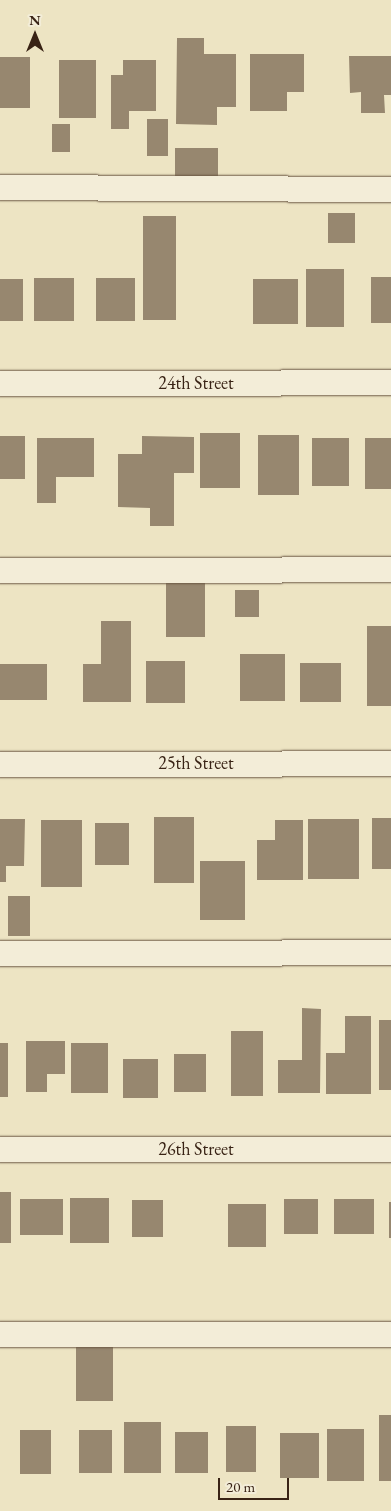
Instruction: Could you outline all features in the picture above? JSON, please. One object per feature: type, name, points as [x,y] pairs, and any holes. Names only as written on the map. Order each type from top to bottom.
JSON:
[{"type":"street","points":[[0,188],[391,189]]},
{"type":"street","name":"24th Street","points":[[0,383],[391,382]]},
{"type":"street","points":[[0,570],[391,569]]},
{"type":"street","name":"25th Street","points":[[0,764],[391,763]]},
{"type":"street","points":[[0,953],[391,952]]},
{"type":"street","name":"26th Street","points":[[0,1149],[391,1149]]},
{"type":"street","points":[[0,1334],[391,1334]]},
{"type":"building","points":[[177,38],[204,38],[204,54],[236,54],[236,107],[217,107],[217,125],[176,124]]},
{"type":"building","points":[[250,54],[304,54],[304,92],[287,92],[287,111],[250,111]]},
{"type":"building","points":[[349,56],[391,56],[391,95],[384,95],[385,113],[361,113],[361,92],[350,93]]},
{"type":"building","points":[[0,57],[30,57],[30,108],[0,108]]},
{"type":"building","points":[[59,60],[96,60],[96,118],[59,118]]},
{"type":"building","points":[[123,60],[156,60],[156,111],[129,111],[129,129],[111,129],[111,75],[123,75]]},
{"type":"building","points":[[147,119],[168,119],[168,156],[147,156]]},
{"type":"building","points":[[52,124],[70,124],[70,152],[52,152]]},
{"type":"building","points":[[175,148],[218,148],[218,179],[175,179]]},
{"type":"building","points":[[328,213],[355,213],[355,243],[328,243]]},
{"type":"building","points":[[143,216],[176,216],[176,320],[143,320]]},
{"type":"building","points":[[306,269],[344,269],[344,327],[306,327]]},
{"type":"building","points":[[371,277],[391,277],[391,323],[371,323]]},
{"type":"building","points":[[34,278],[74,278],[74,321],[34,321]]},
{"type":"building","points":[[96,278],[135,278],[135,321],[96,321]]},
{"type":"building","points":[[0,279],[23,279],[23,321],[0,321]]},
{"type":"building","points":[[253,279],[298,279],[298,324],[253,324]]},
{"type":"building","points":[[200,433],[240,433],[240,488],[200,488]]},
{"type":"building","points":[[258,435],[299,435],[299,495],[258,495]]},
{"type":"building","points":[[0,436],[25,436],[25,479],[0,479]]},
{"type":"building","points":[[142,436],[194,437],[194,473],[174,473],[174,526],[150,526],[150,508],[118,507],[118,454],[142,454]]},
{"type":"building","points":[[37,438],[94,438],[94,477],[56,477],[56,503],[37,503]]},
{"type":"building","points":[[312,438],[349,438],[349,486],[312,486]]},
{"type":"building","points":[[365,438],[391,438],[391,489],[365,489]]},
{"type":"building","points":[[166,583],[205,583],[205,637],[166,637]]},
{"type":"building","points":[[235,590],[259,590],[259,617],[235,617]]},
{"type":"building","points":[[101,621],[131,621],[131,702],[83,702],[83,664],[101,664]]},
{"type":"building","points":[[367,626],[391,626],[391,706],[367,706]]},
{"type":"building","points":[[240,654],[285,654],[285,701],[240,701]]},
{"type":"building","points":[[146,661],[185,661],[185,703],[146,703]]},
{"type":"building","points":[[300,663],[341,663],[341,702],[300,702]]},
{"type":"building","points":[[0,664],[47,664],[47,700],[0,700]]},
{"type":"building","points":[[154,817],[194,817],[194,883],[154,883]]},
{"type":"building","points":[[372,818],[391,818],[391,869],[372,869]]},
{"type":"building","points":[[0,819],[25,819],[24,866],[6,866],[6,882],[0,882]]},
{"type":"building","points":[[308,819],[359,819],[359,879],[308,879]]},
{"type":"building","points":[[41,820],[82,820],[82,887],[41,887]]},
{"type":"building","points":[[275,820],[303,820],[303,880],[257,880],[257,840],[275,840]]},
{"type":"building","points":[[95,823],[129,823],[129,865],[95,865]]},
{"type":"building","points":[[200,861],[245,861],[245,920],[200,920]]},
{"type":"building","points":[[8,896],[30,896],[30,936],[8,936]]},
{"type":"building","points":[[302,1008],[321,1009],[320,1093],[278,1093],[278,1060],[302,1060]]},
{"type":"building","points":[[345,1016],[371,1016],[371,1094],[326,1094],[326,1053],[345,1053]]},
{"type":"building","points":[[379,1020],[391,1020],[391,1090],[379,1090]]},
{"type":"building","points":[[231,1031],[263,1031],[263,1096],[231,1096]]},
{"type":"building","points":[[26,1041],[65,1041],[65,1074],[47,1074],[47,1092],[26,1092]]},
{"type":"building","points":[[0,1043],[8,1043],[8,1097],[0,1097]]},
{"type":"building","points":[[71,1043],[108,1043],[108,1093],[71,1093]]},
{"type":"building","points":[[174,1054],[206,1054],[206,1092],[174,1092]]},
{"type":"building","points":[[123,1059],[158,1059],[158,1098],[123,1098]]},
{"type":"building","points":[[0,1192],[11,1192],[11,1243],[0,1243]]},
{"type":"building","points":[[70,1198],[109,1198],[109,1243],[70,1243]]},
{"type":"building","points":[[20,1199],[63,1199],[63,1235],[20,1235]]},
{"type":"building","points":[[284,1199],[318,1199],[318,1234],[284,1234]]},
{"type":"building","points":[[334,1199],[374,1199],[374,1234],[334,1234]]},
{"type":"building","points":[[132,1200],[163,1200],[163,1237],[132,1237]]},
{"type":"building","points":[[389,1202],[391,1202],[391,1238],[389,1238]]},
{"type":"building","points":[[228,1204],[266,1204],[266,1247],[228,1247]]},
{"type":"building","points":[[76,1347],[113,1347],[113,1401],[76,1401]]},
{"type":"building","points":[[379,1415],[391,1415],[391,1481],[379,1481]]},
{"type":"building","points":[[124,1422],[161,1422],[161,1473],[124,1473]]},
{"type":"building","points":[[226,1426],[256,1426],[256,1472],[226,1472]]},
{"type":"building","points":[[327,1429],[364,1429],[364,1481],[327,1481]]},
{"type":"building","points":[[20,1430],[51,1430],[51,1474],[20,1474]]},
{"type":"building","points":[[79,1430],[112,1430],[112,1473],[79,1473]]},
{"type":"building","points":[[175,1432],[208,1432],[208,1473],[175,1473]]},
{"type":"building","points":[[280,1433],[319,1433],[319,1478],[280,1478]]}]
